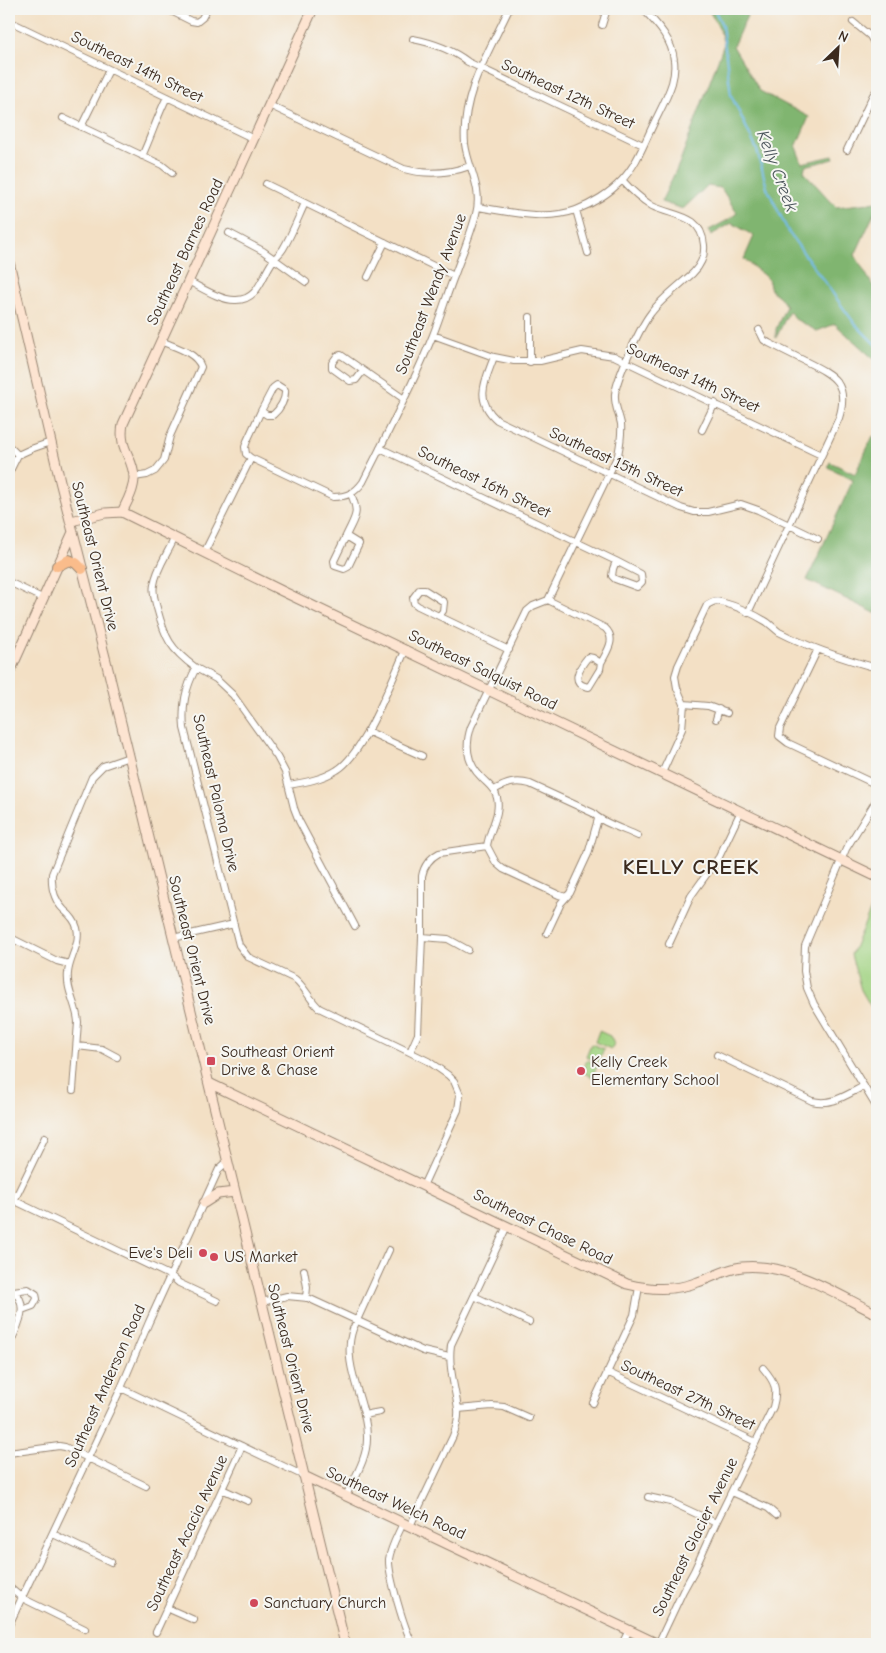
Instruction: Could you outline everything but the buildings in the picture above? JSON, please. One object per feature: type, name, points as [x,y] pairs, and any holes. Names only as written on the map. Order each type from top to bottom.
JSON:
[{"type":"main road","points":[[57,566],[69,560],[76,563],[82,569]]},
{"type":"street","points":[[168,10],[197,22],[202,18],[207,9]]},
{"type":"street","name":"Southeast Barnes Road","points":[[134,477],[122,442],[122,430],[126,417],[313,9]]},
{"type":"street","name":"Southeast Wendy Avenue","points":[[352,494],[363,482],[433,335],[478,207],[478,189],[465,144],[465,126],[469,99],[481,68],[509,9]]},
{"type":"street","points":[[602,25],[606,12],[609,9]]},
{"type":"street","points":[[478,207],[545,216],[576,210],[609,192],[622,180],[631,169],[669,91],[674,70],[673,55],[669,41],[643,9]]},
{"type":"street","name":"Southeast 14th Street","points":[[9,21],[254,139]]},
{"type":"street","points":[[853,22],[870,36],[877,48]]},
{"type":"street","name":"Southeast 12th Street","points":[[413,39],[434,43],[455,52],[468,62],[643,145]]},
{"type":"street","points":[[81,127],[109,70]]},
{"type":"street","points":[[847,150],[877,90]]},
{"type":"street","points":[[142,156],[167,97]]},
{"type":"street","points":[[269,105],[404,168],[420,172],[437,173],[454,171],[470,166]]},
{"type":"street","points":[[63,118],[162,165],[172,173]]},
{"type":"street","points":[[566,897],[503,869],[496,863],[487,846],[488,834],[498,807],[494,790],[474,769],[468,751],[468,740],[471,727],[527,611],[533,606],[548,600],[618,455],[621,425],[615,394],[618,380],[627,360],[652,311],[699,267],[704,249],[703,236],[698,226],[691,220],[652,206],[635,194],[622,180]]},
{"type":"street","points":[[266,184],[454,276]]},
{"type":"street","points":[[188,281],[226,299],[243,299],[259,288],[274,260],[284,248],[305,203]]},
{"type":"street","points":[[576,210],[588,253]]},
{"type":"street","points":[[229,233],[252,244],[306,282]]},
{"type":"street","points":[[368,277],[385,242]]},
{"type":"street","name":"Southeast Orient Drive","points":[[9,262],[51,442],[174,938],[345,1644]]},
{"type":"street","points":[[530,317],[530,362]]},
{"type":"street","points":[[748,613],[842,408],[842,390],[835,377],[825,370],[764,340],[759,330]]},
{"type":"street","name":"Southeast 14th Street","points":[[433,335],[494,358],[514,361],[530,362],[582,352],[606,354],[627,360],[821,455]]},
{"type":"street","points":[[71,521],[105,513],[122,512],[131,492],[134,477],[147,475],[155,471],[164,460],[170,436],[201,367],[199,361],[194,356],[161,341]]},
{"type":"street","points":[[363,371],[356,380],[350,381],[332,368],[332,363],[337,356],[341,355],[404,399]]},
{"type":"street","name":"Southeast 15th Street","points":[[494,358],[484,385],[484,401],[491,414],[504,423],[681,508],[694,512],[708,512],[741,504],[758,510],[818,539]]},
{"type":"street","points":[[261,411],[267,415],[274,415],[286,396],[285,390],[277,386],[273,388],[261,411],[245,447],[246,454],[333,497],[344,497],[352,494],[357,513],[334,561],[335,566],[344,569],[348,567],[359,544],[346,536]]},
{"type":"street","points":[[702,430],[715,403]]},
{"type":"street","points":[[9,473],[18,455],[30,448],[51,442]]},
{"type":"street","points":[[11,448],[18,455]]},
{"type":"street","name":"Southeast 16th Street","points":[[380,448],[638,571],[642,574],[642,582],[636,587],[615,579],[612,576],[616,561]]},
{"type":"street","points":[[204,553],[251,458]]},
{"type":"street","name":"Southeast Salquist Road","points":[[122,512],[174,539],[877,877]]},
{"type":"street","points":[[9,674],[73,532]]},
{"type":"street","points":[[174,539],[156,577],[153,593],[163,632],[172,647],[184,659],[196,668],[216,678],[234,695],[277,757],[290,785],[292,802],[299,821],[355,926]]},
{"type":"street","points":[[9,582],[42,598]]},
{"type":"street","points":[[439,616],[443,611],[444,602],[425,590],[419,590],[413,598],[414,603],[439,616],[509,650]]},
{"type":"street","points":[[548,600],[605,628],[612,638],[600,669],[589,687],[578,683],[577,676],[588,657],[601,663]]},
{"type":"street","points":[[662,773],[682,729],[684,704],[677,688],[675,676],[707,605],[712,601],[720,601],[748,613],[766,622],[778,631],[818,649],[877,668]]},
{"type":"street","points":[[290,785],[318,779],[338,770],[354,755],[406,649]]},
{"type":"street","points":[[818,649],[780,728],[779,736],[788,744],[877,785]]},
{"type":"street","name":"Southeast Paloma Drive","points":[[196,668],[184,697],[182,713],[184,728],[239,945],[248,957],[301,984],[311,1001],[319,1008],[410,1052]]},
{"type":"street","points":[[684,704],[700,705],[719,709],[727,713]]},
{"type":"street","points":[[716,718],[719,709]]},
{"type":"street","points":[[367,731],[422,756]]},
{"type":"street","points":[[73,1090],[78,1016],[68,988],[68,974],[69,964],[77,942],[77,927],[74,920],[55,897],[52,882],[54,867],[92,777],[103,766],[129,757]]},
{"type":"street","points":[[494,790],[509,782],[520,781],[530,784],[593,813],[598,819],[638,836]]},
{"type":"street","points":[[877,799],[854,834],[808,938],[804,954],[807,988],[814,1004],[877,1108]]},
{"type":"street","points":[[669,944],[691,896],[712,868],[741,811]]},
{"type":"street","points":[[547,933],[561,903],[570,893],[588,854],[598,819]]},
{"type":"street","points":[[423,1186],[458,1110],[460,1095],[454,1081],[448,1075],[410,1052],[418,1034],[423,869],[432,857],[439,852],[487,846]]},
{"type":"street","points":[[174,938],[234,924]]},
{"type":"street","points":[[422,937],[448,939],[468,950]]},
{"type":"street","points":[[9,938],[57,961],[69,964]]},
{"type":"street","points":[[77,1046],[102,1049],[117,1056]]},
{"type":"street","points":[[717,1055],[812,1101],[820,1103],[835,1101],[864,1086]]},
{"type":"street","name":"Southeast Chase Road","points":[[209,1083],[615,1279],[639,1287],[674,1288],[691,1284],[731,1269],[766,1267],[795,1275],[876,1311]]},
{"type":"street","points":[[45,1137],[12,1200],[171,1276],[178,1283],[217,1302]]},
{"type":"street","name":"Southeast Anderson Road","points":[[9,1625],[121,1388],[219,1168],[228,1161]]},
{"type":"street","points":[[204,1203],[218,1194],[235,1192]]},
{"type":"street","points":[[413,1644],[405,1629],[389,1564],[393,1546],[407,1525],[453,1436],[458,1409],[449,1357],[451,1345],[507,1226]]},
{"type":"street","points":[[346,1496],[362,1463],[367,1447],[364,1415],[349,1351],[357,1320],[389,1250]]},
{"type":"street","points":[[304,1270],[307,1287],[306,1298]]},
{"type":"street","points":[[593,1403],[634,1314],[639,1287]]},
{"type":"street","points":[[11,1290],[28,1288],[36,1294],[37,1299],[33,1306],[22,1310]]},
{"type":"street","points":[[9,1345],[20,1322],[22,1310],[20,1301],[11,1290]]},
{"type":"street","points":[[262,1302],[287,1296],[306,1298],[423,1351],[449,1357]]},
{"type":"street","points":[[474,1296],[529,1322]]},
{"type":"street","name":"Southeast Glacier Avenue","points":[[658,1644],[773,1407],[775,1385],[772,1378],[763,1368]]},
{"type":"street","name":"Southeast 27th Street","points":[[607,1372],[756,1442]]},
{"type":"street","name":"Southeast Welch Road","points":[[121,1388],[658,1644]]},
{"type":"street","points":[[458,1409],[492,1406],[504,1407],[529,1418]]},
{"type":"street","points":[[364,1415],[380,1412]]},
{"type":"street","points":[[9,1453],[59,1446],[146,1486]]},
{"type":"street","name":"Southeast Acacia Avenue","points":[[156,1632],[242,1446]]},
{"type":"street","points":[[222,1489],[248,1501]]},
{"type":"street","points":[[732,1492],[768,1508],[776,1515]]},
{"type":"street","points":[[648,1497],[672,1502],[716,1523]]},
{"type":"street","points":[[53,1534],[112,1562]]},
{"type":"street","points":[[9,1587],[22,1598],[85,1629]]},
{"type":"street","points":[[167,1608],[194,1620]]},
{"type":"street","points":[[622,1644],[629,1630]]},
{"type":"green space","points":[[708,9],[743,9],[747,16],[733,46],[760,91],[809,117],[796,147],[802,163],[833,156],[834,159],[805,166],[804,172],[836,207],[877,202],[877,207],[855,255],[877,293],[877,362],[835,324],[817,331],[795,319],[789,311],[776,338],[776,329],[786,306],[780,297],[771,290],[768,279],[744,259],[754,236],[732,223],[711,235],[709,230],[737,213],[721,188],[707,186],[683,209],[661,202],[679,164],[724,44],[719,28]]},
{"type":"green space","points":[[873,436],[877,438],[877,614],[807,580],[853,480],[828,467],[830,462],[855,474]]},
{"type":"green space","points":[[877,895],[877,1017],[861,990],[851,955]]},
{"type":"green space","points":[[599,1031],[610,1036],[614,1044],[611,1049],[595,1042]]},
{"type":"green space","points":[[591,1044],[604,1049],[598,1062],[586,1056]]},
{"type":"green space","points":[[587,1060],[598,1065],[592,1077],[582,1072]]},
{"type":"waterway","name":"Kelly Creek","points":[[714,9],[722,25],[731,95],[757,150],[767,188],[789,233],[855,324],[877,346]]},
{"type":"place","name":"Southeast Orient Drive & Chase","points":[[211,1061]]},
{"type":"place","name":"Kelly Creek Elementary School","points":[[581,1071]]},
{"type":"place","name":"Eve's Deli","points":[[203,1253]]},
{"type":"place","name":"US Market","points":[[214,1257]]},
{"type":"place","name":"Sanctuary Church","points":[[254,1603]]},
{"type":"district","name":"KELLY CREEK","points":[[691,867]]}]
